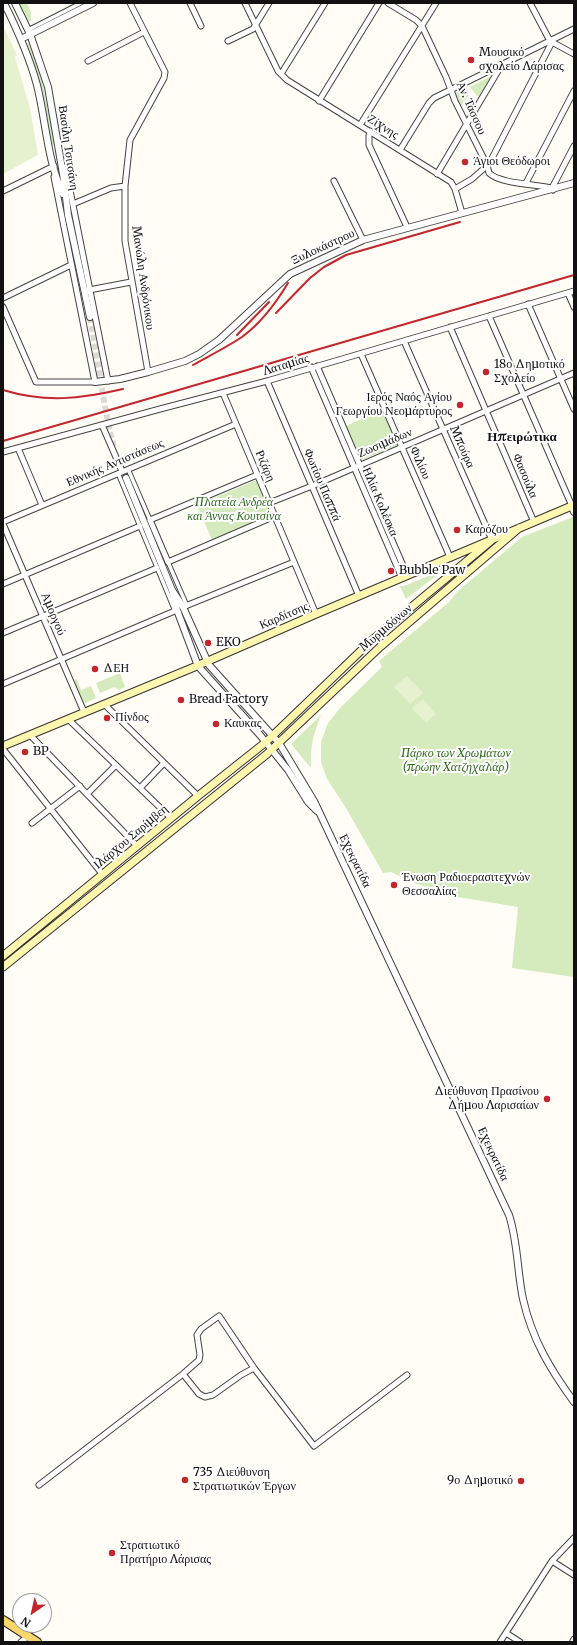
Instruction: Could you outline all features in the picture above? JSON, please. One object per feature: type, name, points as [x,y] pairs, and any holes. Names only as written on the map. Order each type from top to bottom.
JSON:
[{"type":"main road","name":"Καρδίτσης","points":[[3,746],[198,666],[206,661],[450,557],[534,522],[573,508]]},
{"type":"main road","name":"Μυρμιδόνων","points":[[272,749],[380,648],[520,528]]},
{"type":"main road","name":"Μυρμιδόνων","points":[[273,736],[372,640],[492,540]]},
{"type":"main road","name":"Ιλάρχου Σαρίμβεη","points":[[3,956],[273,736]]},
{"type":"main road","name":"Ιλάρχου Σαρίμβεη","points":[[3,967],[272,749]]},
{"type":"main road","points":[[3,1620],[37,1642]]},
{"type":"street","name":"Βασίλη Τσιτσάνη","points":[[4,3],[21,38],[37,85],[95,382]]},
{"type":"street","name":"Βασίλη Τσιτσάνη","points":[[15,3],[29,32],[48,87],[66,190],[65,197]]},
{"type":"street","points":[[21,38],[81,3]]},
{"type":"street","points":[[29,32],[93,3]]},
{"type":"street","points":[[88,61],[144,32],[130,3]]},
{"type":"street","points":[[190,3],[201,26]]},
{"type":"street","points":[[245,3],[280,72],[325,3]]},
{"type":"street","points":[[228,41],[256,26],[269,3]]},
{"type":"street","points":[[320,101],[379,3]]},
{"type":"street","name":"Αν. Τάσσου","points":[[388,3],[416,20],[422,26],[466,124],[487,165],[488,173],[495,178],[509,182],[526,183],[553,189]]},
{"type":"street","points":[[360,125],[436,3]]},
{"type":"street","points":[[530,3],[551,42],[574,54]]},
{"type":"street","points":[[400,150],[431,101],[501,65],[551,42],[574,29]]},
{"type":"street","name":"Μανώλη Ανδρόνικου","points":[[144,32],[164,69],[165,75],[130,140],[125,186],[125,241],[148,372]]},
{"type":"street","points":[[462,213],[455,189],[472,180],[487,165],[551,42]]},
{"type":"street","points":[[437,174],[501,65]]},
{"type":"street","name":"Ζίχνης","points":[[280,72],[287,80],[450,182],[455,189]]},
{"type":"street","points":[[526,183],[574,91]]},
{"type":"street","points":[[370,131],[368,135],[370,145],[407,227]]},
{"type":"street","points":[[553,189],[574,146]]},
{"type":"street","points":[[62,165],[67,175],[108,381]]},
{"type":"street","name":"Βασίλη Τσιτσάνη","points":[[52,167],[65,197]]},
{"type":"street","points":[[3,191],[52,167]]},
{"type":"street","points":[[334,181],[363,240]]},
{"type":"street","name":"Ξυλοκάστρου","points":[[3,307],[36,382],[108,381],[148,372],[185,361],[199,354],[219,340],[290,274],[363,240],[574,183]]},
{"type":"street","points":[[73,204],[111,188],[125,186]]},
{"type":"street","points":[[65,197],[90,317]]},
{"type":"street","points":[[3,298],[71,265]]},
{"type":"street","points":[[89,290],[131,282]]},
{"type":"street","name":"Λαταμίας","points":[[3,452],[267,381],[574,291]]},
{"type":"street","points":[[568,293],[574,307]]},
{"type":"street","points":[[528,304],[574,409]]},
{"type":"street","points":[[489,316],[573,508]]},
{"type":"street","name":"Φασούλα","points":[[450,327],[534,522]]},
{"type":"street","name":"Μπούρα","points":[[404,341],[492,540]]},
{"type":"street","name":"Φιλίου","points":[[361,354],[450,557]]},
{"type":"street","name":"Ηλία Κολέσκα","points":[[314,367],[405,576]]},
{"type":"street","name":"Ζωσιμάδων","points":[[269,503],[312,486],[574,373]]},
{"type":"street","name":"Φωτίου Παππά","points":[[267,381],[359,596]]},
{"type":"street","name":"Ριζάρη","points":[[223,393],[316,614]]},
{"type":"street","name":"Εθνικής Αντιστάσεως","points":[[3,523],[42,505],[236,424]]},
{"type":"street","points":[[102,425],[157,568],[181,608]]},
{"type":"street","points":[[18,448],[42,505]]},
{"type":"street","points":[[128,469],[168,562],[181,608]]},
{"type":"street","points":[[150,520],[257,475]]},
{"type":"street","name":"Εχεκρατίδα","points":[[126,478],[172,590],[206,661],[273,736],[314,801],[381,940],[436,1062],[509,1215],[514,1237],[523,1299],[532,1331],[542,1354],[574,1402]]},
{"type":"street","points":[[168,562],[275,516]]},
{"type":"street","name":"Αμοργού","points":[[3,523],[84,712]]},
{"type":"street","points":[[3,584],[140,526]]},
{"type":"street","points":[[3,684],[181,608],[294,562]]},
{"type":"street","points":[[3,633],[157,568]]},
{"type":"street","name":"Εχεκρατίδα","points":[[181,608],[198,666],[272,749],[308,802],[319,813]]},
{"type":"street","points":[[104,704],[198,796]]},
{"type":"street","points":[[68,719],[171,818]]},
{"type":"street","points":[[30,735],[137,846]]},
{"type":"street","points":[[3,749],[103,875]]},
{"type":"street","points":[[140,788],[164,763]]},
{"type":"street","points":[[87,794],[116,765]]},
{"type":"street","points":[[32,823],[80,786]]},
{"type":"street","points":[[39,1485],[199,1360],[200,1355],[197,1335],[201,1329],[218,1316],[254,1368],[314,1446],[407,1375]]},
{"type":"street","points":[[183,1374],[200,1394],[205,1397],[213,1395],[241,1374],[254,1368]]},
{"type":"street","points":[[500,1642],[552,1561],[574,1538]]},
{"type":"street","points":[[552,1561],[574,1575]]},
{"type":"street","points":[[506,1633],[520,1642]]},
{"type":"street","points":[[21,1642],[28,1636]]},
{"type":"green space","points":[[18,3],[27,3],[31,13],[31,21],[28,22]]},
{"type":"green space","points":[[3,26],[17,55],[15,57],[30,108],[38,155],[3,174]]},
{"type":"green space","points":[[29,43],[39,66],[55,144],[52,145],[39,81],[27,44]]},
{"type":"green space","points":[[491,76],[479,96],[477,96],[470,87]]},
{"type":"green space","points":[[467,88],[468,96],[461,106],[455,93]]},
{"type":"green space","points":[[382,410],[398,445],[361,460],[346,426]]},
{"type":"green space","name":"Πλατεία Ανδρέα και Άννας Κουτσίνα","points":[[257,480],[271,515],[212,540],[197,505]]},
{"type":"green space","name":"Πάρκο των Χρωμάτων (πρώην Χατζηχαλάρ)","points":[[573,517],[574,977],[512,968],[518,907],[458,897],[411,882],[391,872],[383,873],[346,808],[327,779],[321,762],[321,742],[328,723],[340,708],[382,667],[379,661],[449,602],[458,591],[522,537]]},
{"type":"green space","points":[[445,569],[406,599],[400,586],[404,586]]},
{"type":"green space","points":[[120,673],[125,687],[119,690],[114,687],[100,693],[96,683]]},
{"type":"green space","points":[[407,676],[423,693],[410,704],[394,687]]},
{"type":"green space","points":[[77,679],[81,690],[91,686],[96,698],[83,704],[74,680]]},
{"type":"green space","points":[[423,699],[436,714],[426,723],[412,708]]},
{"type":"green space","points":[[321,715],[313,741],[311,768],[291,744]]},
{"type":"tunnel","points":[[90,317],[114,448]]},
{"type":"railway","points":[[276,313],[310,278],[324,267],[346,255],[460,222]]},
{"type":"railway","points":[[3,441],[574,275]]},
{"type":"railway","points":[[193,365],[242,337],[256,325],[268,312],[288,283]]},
{"type":"railway","points":[[237,335],[269,302]]},
{"type":"railway","points":[[3,390],[34,397],[63,398],[92,395],[123,389]]},
{"type":"place","name":"Μουσικό σχολείο Λάρισας","points":[[471,60]]},
{"type":"place","name":"Άγιοι Θεόδωροι","points":[[465,162]]},
{"type":"place","name":"18ο Δημοτικό Σχολείο","points":[[486,372]]},
{"type":"place","name":"Ιερός Ναός Αγίου Γεωργίου Νεομάρτυρος","points":[[460,405]]},
{"type":"place","name":"Καρόζου","points":[[457,530]]},
{"type":"place","name":"Bubble Paw","points":[[391,571]]},
{"type":"place","name":"EKO","points":[[208,643]]},
{"type":"place","name":"ΔΕΗ","points":[[95,669]]},
{"type":"place","name":"Bread Factory","points":[[181,700]]},
{"type":"place","name":"Πίνδος","points":[[107,718]]},
{"type":"place","name":"Καυκας","points":[[216,724]]},
{"type":"place","name":"BP","points":[[25,752]]},
{"type":"place","name":"Ένωση Ραδιοερασιτεχνών Θεσσαλίας","points":[[394,885]]},
{"type":"place","name":"Διεύθυνση Πρασίνου Δήμου Λαρισαίων","points":[[547,1099]]},
{"type":"place","name":"735 Διεύθυνση Στρατιωτικών Έργων","points":[[185,1480]]},
{"type":"place","name":"9ο Δημοτικό","points":[[521,1481]]},
{"type":"place","name":"Στρατιωτικό Πρατήριο Λάρισας","points":[[112,1553]]},
{"type":"district","name":"Ηπειρώτικα","points":[[522,437]]}]
